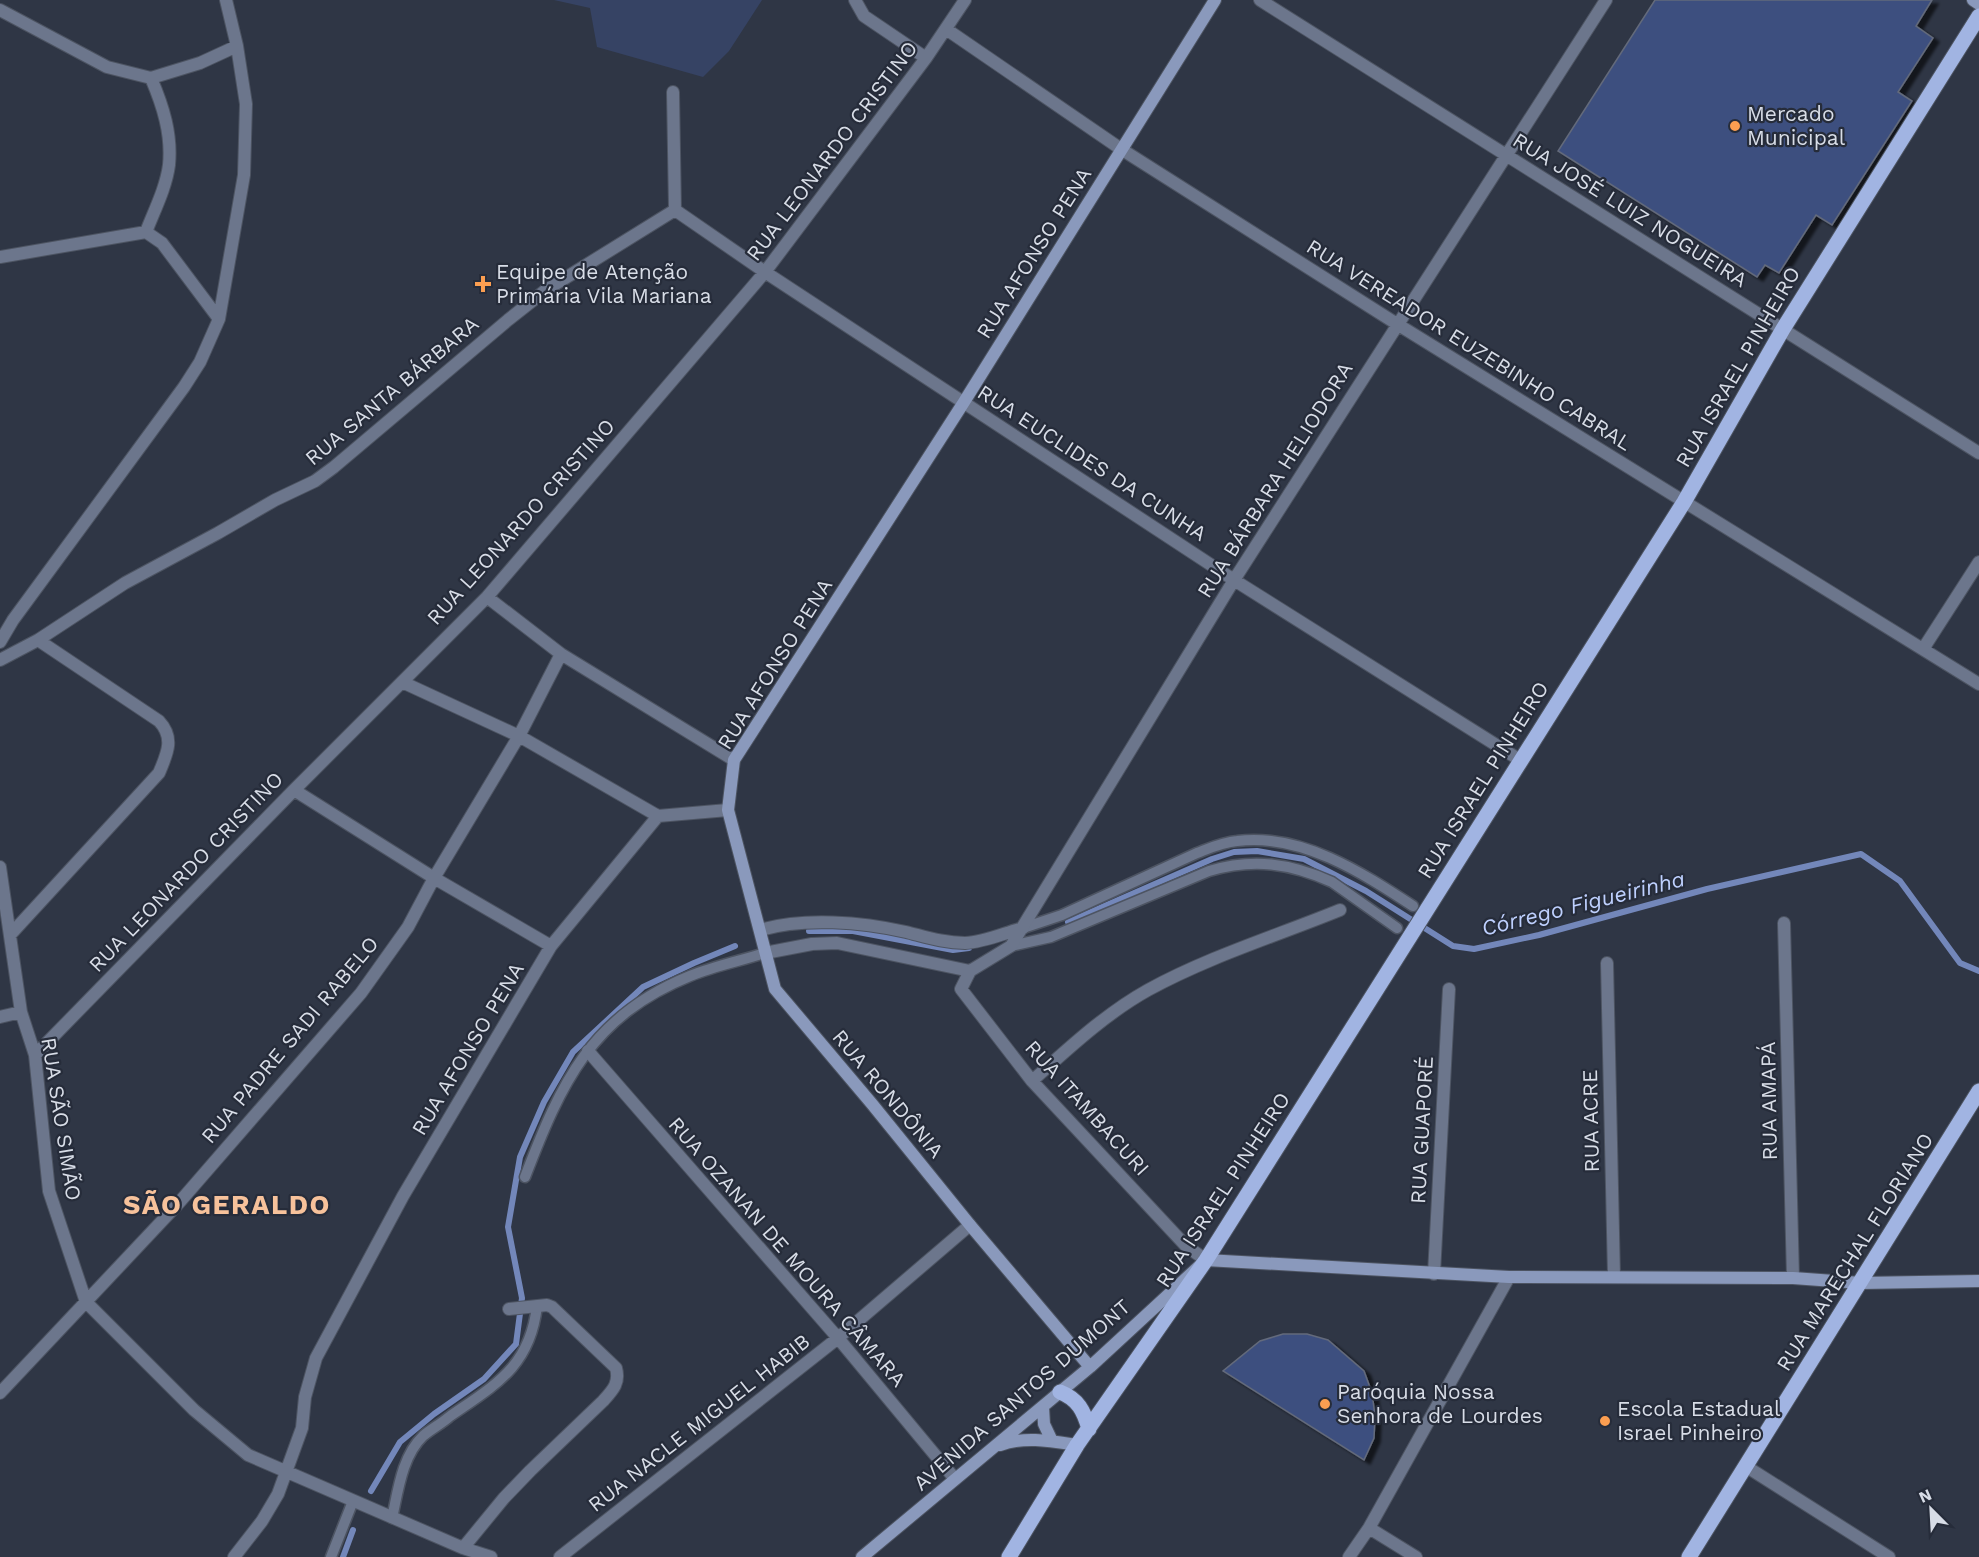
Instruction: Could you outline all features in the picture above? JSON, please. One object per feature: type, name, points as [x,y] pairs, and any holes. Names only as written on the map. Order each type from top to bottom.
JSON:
[{"type":"main road","name":"RUA ISRAEL PINHEIRO","points":[[1009,1557],[1077,1445],[1206,1260],[1684,502],[1783,329],[1979,16]]},
{"type":"main road","name":"RUA MARECHAL FLORIANO","points":[[1689,1557],[1979,1091]]},
{"type":"main road","points":[[1060,1392],[1071,1397],[1079,1405],[1086,1416],[1089,1429]]},
{"type":"street","points":[[0,642],[184,387],[200,362],[219,319],[244,175],[246,104],[237,46],[226,0]]},
{"type":"street","points":[[855,0],[864,16],[926,58]]},
{"type":"street","name":"RUA LEONARDO CRISTINO","points":[[34,1055],[487,597],[765,272],[926,58],[965,0]]},
{"type":"street","name":"RUA AFONSO PENA","points":[[728,810],[734,760],[964,402],[1215,0]]},
{"type":"street","name":"RUA JOSÉ LUIZ NOGUEIRA","points":[[1260,0],[1979,453]]},
{"type":"street","name":"RUA BÁRBARA HELIODORA","points":[[970,971],[1011,946],[1023,928],[1234,580],[1606,0]]},
{"type":"street","points":[[1973,0],[1979,4]]},
{"type":"street","points":[[0,10],[107,67],[151,78],[200,63],[237,46]]},
{"type":"street","name":"RUA VEREADOR EUZEBINHO CABRAL","points":[[946,29],[1121,149],[1397,324],[1979,684]]},
{"type":"street","points":[[146,232],[169,165],[169,134],[166,116],[151,78]]},
{"type":"street","points":[[673,92],[675,210],[765,272]]},
{"type":"street","name":"RUA SANTA BÁRBARA","points":[[0,660],[38,639],[125,583],[275,500],[315,481],[546,290],[675,210]]},
{"type":"street","points":[[0,257],[146,232],[162,243],[219,319]]},
{"type":"street","name":"RUA EUCLIDES DA CUNHA","points":[[765,272],[1234,580],[1520,760]]},
{"type":"street","points":[[1923,649],[1979,562]]},
{"type":"street","points":[[487,597],[561,654],[734,760]]},
{"type":"street","points":[[10,935],[159,773],[169,744],[167,731],[159,721],[38,639]]},
{"type":"street","name":"RUA PADRE SADI RABELO","points":[[0,1393],[177,1205],[361,993],[408,927],[434,878],[519,736],[561,654]]},
{"type":"street","points":[[402,682],[519,736],[658,816],[728,810]]},
{"type":"street","points":[[294,790],[434,878],[551,946]]},
{"type":"street","name":"RUA RONDÔNIA","points":[[728,810],[775,989],[1090,1367]]},
{"type":"street","name":"RUA AFONSO PENA","points":[[234,1557],[262,1521],[278,1494],[302,1428],[305,1397],[316,1358],[403,1196],[551,946],[658,816]]},
{"type":"street","name":"RUA SÃO SIMÃO","points":[[0,867],[21,1012],[34,1055],[49,1191],[86,1302]]},
{"type":"street","points":[[1032,1081],[1088,1031],[1148,990],[1210,962],[1340,910]]},
{"type":"street","name":"RUA AMAPÁ","points":[[1784,923],[1793,1278]]},
{"type":"street","points":[[759,930],[783,925],[861,924],[962,943],[983,940],[1023,928]]},
{"type":"street","points":[[765,953],[812,944],[837,943],[970,971]]},
{"type":"street","name":"RUA ACRE","points":[[1607,963],[1614,1277]]},
{"type":"street","name":"RUA ITAMBACURI","points":[[970,971],[961,989],[1032,1081],[1186,1246],[1206,1260]]},
{"type":"street","name":"RUA GUAPORÉ","points":[[1434,1274],[1449,989]]},
{"type":"street","points":[[0,1017],[21,1012]]},
{"type":"street","name":"RUA OZANAN DE MOURA CÂMARA","points":[[588,1051],[838,1338],[955,1479]]},
{"type":"street","name":"RUA NACLE MIGUEL HABIB","points":[[560,1557],[838,1338],[970,1225]]},
{"type":"street","points":[[1206,1260],[1509,1277],[1793,1278],[1861,1283],[1979,1281]]},
{"type":"street","name":"AVENIDA SANTOS DUMONT","points":[[862,1557],[1090,1367],[1206,1260]]},
{"type":"street","points":[[1349,1557],[1369,1527],[1509,1277]]},
{"type":"street","points":[[86,1302],[194,1410],[248,1455],[463,1548],[491,1557]]},
{"type":"street","points":[[463,1548],[523,1478],[603,1401],[618,1380],[616,1368],[557,1310],[547,1305],[509,1309]]},
{"type":"street","points":[[1043,1407],[1044,1427],[1052,1441]]},
{"type":"street","points":[[993,1448],[1022,1439],[1077,1445]]},
{"type":"street","points":[[1747,1467],[1889,1557]]},
{"type":"street","points":[[1369,1527],[1416,1557]]},
{"type":"lane","points":[[1023,928],[1062,915],[1208,848],[1236,841],[1284,842],[1330,858],[1370,878],[1413,906]]},
{"type":"lane","points":[[1011,946],[1051,937],[1209,871],[1247,863],[1279,864],[1332,882],[1397,928]]},
{"type":"lane","points":[[525,1177],[556,1101],[579,1062],[610,1024],[647,997],[692,975],[765,953]]},
{"type":"lane","points":[[392,1518],[407,1459],[422,1437],[505,1376],[523,1353],[531,1336],[537,1306]]},
{"type":"lane","points":[[332,1557],[353,1501]]},
{"type":"shaded area","points":[[554,0],[762,0],[729,51],[703,77],[597,47],[590,8]]},
{"type":"building","name":"Mercado Municipal","points":[[1655,0],[1932,0],[1916,26],[1933,38],[1898,92],[1912,101],[1832,225],[1816,215],[1779,273],[1765,265],[1757,277],[1558,151]]},
{"type":"building","name":"Paróquia Nossa Senhora de Lourdes","points":[[1283,1334],[1307,1334],[1328,1340],[1364,1371],[1372,1393],[1375,1416],[1374,1438],[1364,1460],[1223,1371],[1260,1341]]},
{"type":"waterway","name":"Córrego Figueirinha","points":[[1068,922],[1212,859],[1234,852],[1257,851],[1304,859],[1366,891],[1453,946],[1474,949],[1539,935],[1707,889],[1861,854],[1900,881],[1960,963],[1979,971]]},
{"type":"waterway","name":"Córrego Figueirinha","points":[[809,931],[853,931],[953,950],[969,948]]},
{"type":"waterway","name":"Córrego Figueirinha","points":[[371,1491],[400,1442],[434,1414],[484,1379],[516,1344],[522,1298],[508,1227],[520,1157],[544,1102],[573,1052],[643,987],[735,946]]},
{"type":"waterway","name":"Córrego Figueirinha","points":[[343,1557],[353,1530]]},
{"type":"place","name":"Mercado Municipal","points":[[1735,126]]},
{"type":"place","name":"Equipe de Atenção Primária Vila Mariana","points":[[483,284]]},
{"type":"place","name":"Paróquia Nossa Senhora de Lourdes","points":[[1325,1404]]},
{"type":"place","name":"Escola Estadual Israel Pinheiro","points":[[1605,1421]]},
{"type":"district","name":"SÃO GERALDO","points":[[227,1205]]}]
